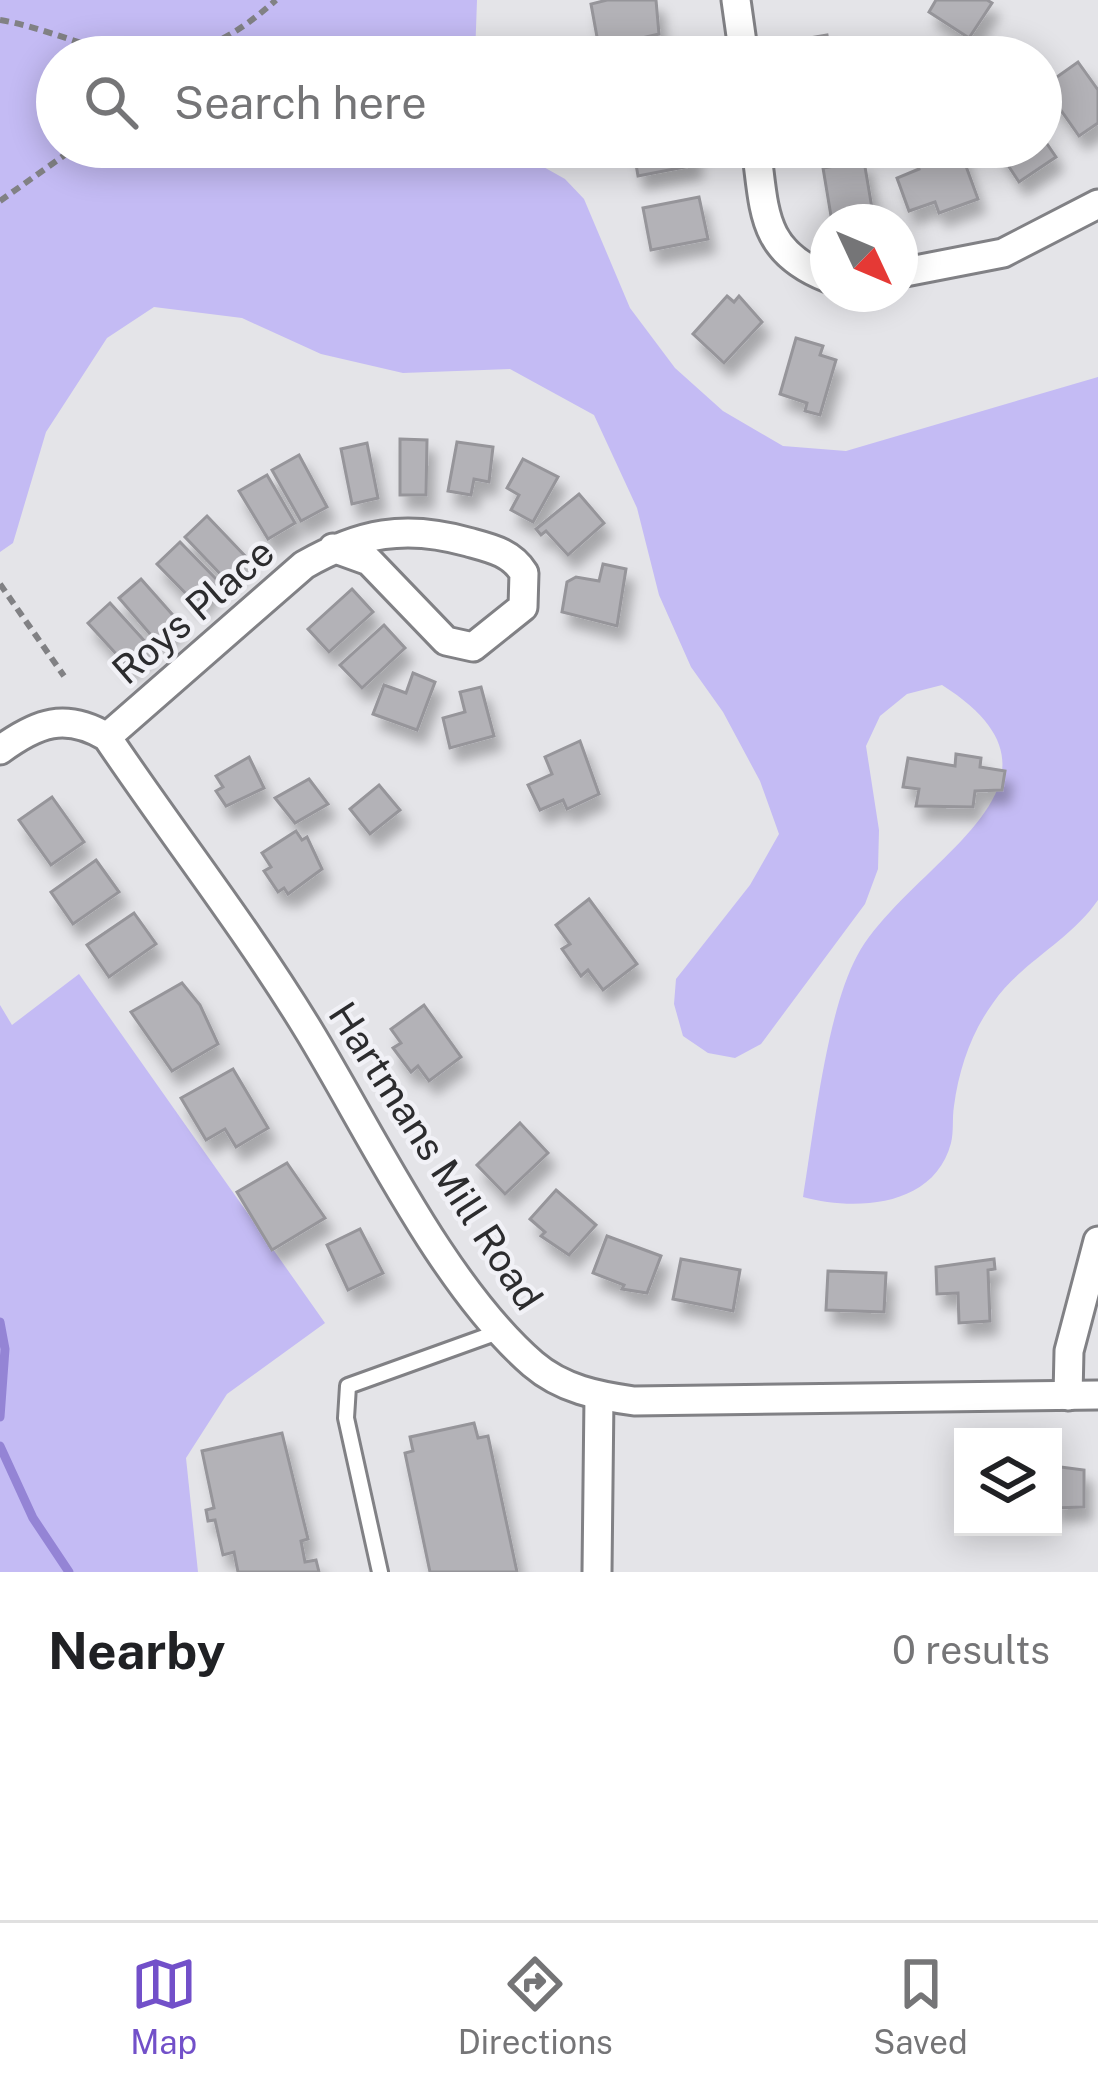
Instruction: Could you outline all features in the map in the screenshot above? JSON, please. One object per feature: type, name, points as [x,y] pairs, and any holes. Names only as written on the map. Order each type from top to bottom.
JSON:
[{"type":"street","points":[[736,0],[741,36]]},
{"type":"street","points":[[759,168],[768,226],[776,244],[790,260],[810,269]]},
{"type":"street","points":[[918,270],[1003,253],[1098,204]]},
{"type":"street","name":"Roys Place","points":[[106,737],[304,565],[333,548],[358,536],[433,532],[500,551],[517,562],[527,590],[512,619],[473,647],[460,647],[446,641],[368,561],[333,548]]},
{"type":"street","points":[[0,750],[33,726],[56,721],[84,724],[106,737]]},
{"type":"street","name":"Hartmans Mill Road","points":[[106,737],[263,959],[437,1241],[501,1331],[537,1368],[599,1396],[634,1401],[1098,1395]]},
{"type":"street","points":[[1068,1396],[1069,1351],[1098,1241]]},
{"type":"street","points":[[598,1572],[599,1396]]},
{"type":"lane","points":[[380,1572],[346,1418],[348,1386],[501,1331]]},
{"type":"path","points":[[232,36],[276,0]]},
{"type":"path","points":[[0,20],[60,36]]},
{"type":"path","points":[[0,201],[46,168]]},
{"type":"path","points":[[0,584],[64,676]]},
{"type":"shaded area","points":[[0,0],[477,0],[476,36],[36,36],[36,168],[545,168],[565,179],[584,199],[630,308],[675,368],[723,411],[783,446],[846,451],[1098,377],[1098,900],[1004,989],[985,1015],[959,1079],[951,1143],[942,1165],[928,1181],[890,1200],[868,1203],[803,1197],[829,1040],[857,956],[882,921],[978,822],[997,789],[1002,756],[985,721],[942,685],[907,694],[880,716],[866,746],[879,830],[878,869],[865,904],[761,1044],[735,1058],[708,1053],[683,1036],[674,1004],[676,979],[750,885],[779,834],[760,781],[723,712],[691,667],[659,595],[637,508],[594,415],[510,369],[403,373],[321,354],[242,318],[154,307],[107,338],[46,432],[13,543],[0,552]]},
{"type":"shaded area","points":[[79,974],[325,1323],[227,1394],[186,1458],[198,1572],[0,1572],[0,1005],[12,1025]]},
{"type":"building","points":[[656,0],[659,34],[597,36],[591,4]]},
{"type":"building","points":[[936,0],[992,3],[970,36],[929,12]]},
{"type":"building","points":[[1078,62],[1098,90],[1098,123],[1079,136],[1062,112],[1062,73]]},
{"type":"building","points":[[637,168],[679,168],[638,176]]},
{"type":"building","points":[[823,168],[865,168],[871,204],[829,204]]},
{"type":"building","points":[[919,168],[967,168],[978,199],[939,213],[935,202],[918,208],[918,204],[906,204],[897,178]]},
{"type":"building","points":[[1010,168],[1040,168],[1019,182]]},
{"type":"building","points":[[699,197],[708,239],[651,250],[643,208]]},
{"type":"building","points":[[727,296],[734,302],[739,296],[762,322],[724,363],[693,334]]},
{"type":"building","points":[[796,338],[823,346],[820,355],[836,360],[820,415],[805,411],[807,403],[780,394]]},
{"type":"building","points":[[400,439],[427,440],[426,495],[400,495]]},
{"type":"building","points":[[457,442],[493,447],[489,482],[474,479],[471,495],[448,491]]},
{"type":"building","points":[[367,443],[378,498],[352,504],[341,449]]},
{"type":"building","points":[[299,455],[327,507],[301,521],[272,470]]},
{"type":"building","points":[[523,459],[558,477],[533,522],[511,510],[519,495],[507,488]]},
{"type":"building","points":[[267,475],[295,523],[268,539],[239,491]]},
{"type":"building","points":[[579,494],[604,523],[568,555],[546,531],[541,535],[536,529]]},
{"type":"building","points":[[207,516],[247,558],[225,579],[185,537]]},
{"type":"building","points":[[180,542],[219,582],[197,605],[157,564]]},
{"type":"building","points":[[603,564],[626,569],[617,626],[562,612],[567,582],[576,577],[599,581]]},
{"type":"building","points":[[141,579],[179,622],[157,642],[119,598]]},
{"type":"building","points":[[352,589],[373,612],[329,652],[308,629]]},
{"type":"building","points":[[110,603],[150,647],[128,667],[88,623]]},
{"type":"building","points":[[384,625],[405,648],[362,688],[340,665]]},
{"type":"building","points":[[413,673],[435,682],[417,730],[373,714],[384,685],[406,693]]},
{"type":"building","points":[[481,687],[494,736],[450,748],[443,718],[465,712],[460,692]]},
{"type":"building","points":[[580,741],[599,794],[567,809],[563,800],[540,810],[528,785],[552,774],[545,757]]},
{"type":"building","points":[[956,754],[981,758],[980,767],[1005,771],[1002,790],[975,791],[973,807],[916,806],[919,789],[903,787],[908,758],[955,766]]},
{"type":"building","points":[[249,757],[264,788],[226,806],[216,791],[223,787],[216,776]]},
{"type":"building","points":[[309,779],[328,804],[295,823],[275,798]]},
{"type":"building","points":[[379,785],[400,810],[370,834],[350,809]]},
{"type":"building","points":[[52,797],[84,842],[51,865],[19,820]]},
{"type":"building","points":[[296,831],[302,840],[307,837],[322,869],[288,894],[284,888],[278,892],[264,871],[271,867],[262,853]]},
{"type":"building","points":[[96,860],[119,892],[73,924],[51,892]]},
{"type":"building","points":[[589,899],[637,964],[603,990],[588,970],[581,976],[562,949],[570,944],[556,925]]},
{"type":"building","points":[[134,913],[156,944],[109,977],[87,945]]},
{"type":"building","points":[[182,983],[200,1005],[218,1044],[172,1071],[131,1012]]},
{"type":"building","points":[[424,1005],[461,1057],[429,1081],[418,1066],[411,1072],[393,1048],[401,1043],[391,1029]]},
{"type":"building","points":[[233,1069],[268,1128],[236,1147],[225,1129],[206,1140],[181,1098]]},
{"type":"building","points":[[520,1123],[548,1153],[505,1194],[477,1165]]},
{"type":"building","points":[[287,1163],[325,1218],[272,1250],[237,1192]]},
{"type":"building","points":[[556,1190],[596,1225],[569,1255],[541,1236],[545,1232],[530,1219]]},
{"type":"building","points":[[360,1229],[383,1273],[348,1290],[327,1245]]},
{"type":"building","points":[[607,1236],[661,1256],[647,1293],[622,1289],[624,1285],[593,1273]]},
{"type":"building","points":[[681,1259],[740,1270],[733,1311],[673,1299]]},
{"type":"building","points":[[994,1259],[995,1269],[988,1270],[990,1321],[959,1323],[958,1293],[937,1294],[936,1267]]},
{"type":"building","points":[[828,1271],[886,1273],[884,1312],[826,1310]]},
{"type":"building","points":[[474,1423],[478,1438],[488,1436],[517,1572],[430,1572],[405,1453],[413,1451],[410,1437]]},
{"type":"building","points":[[282,1433],[308,1539],[301,1541],[305,1562],[316,1560],[319,1572],[238,1572],[234,1552],[223,1555],[215,1520],[208,1521],[206,1510],[214,1508],[202,1451]]},
{"type":"building","points":[[1062,1467],[1084,1470],[1084,1507],[1062,1508]]},
{"type":"waterway","points":[[0,1322],[5,1349],[0,1417]]},
{"type":"waterway","points":[[0,1446],[33,1518],[69,1572]]}]
